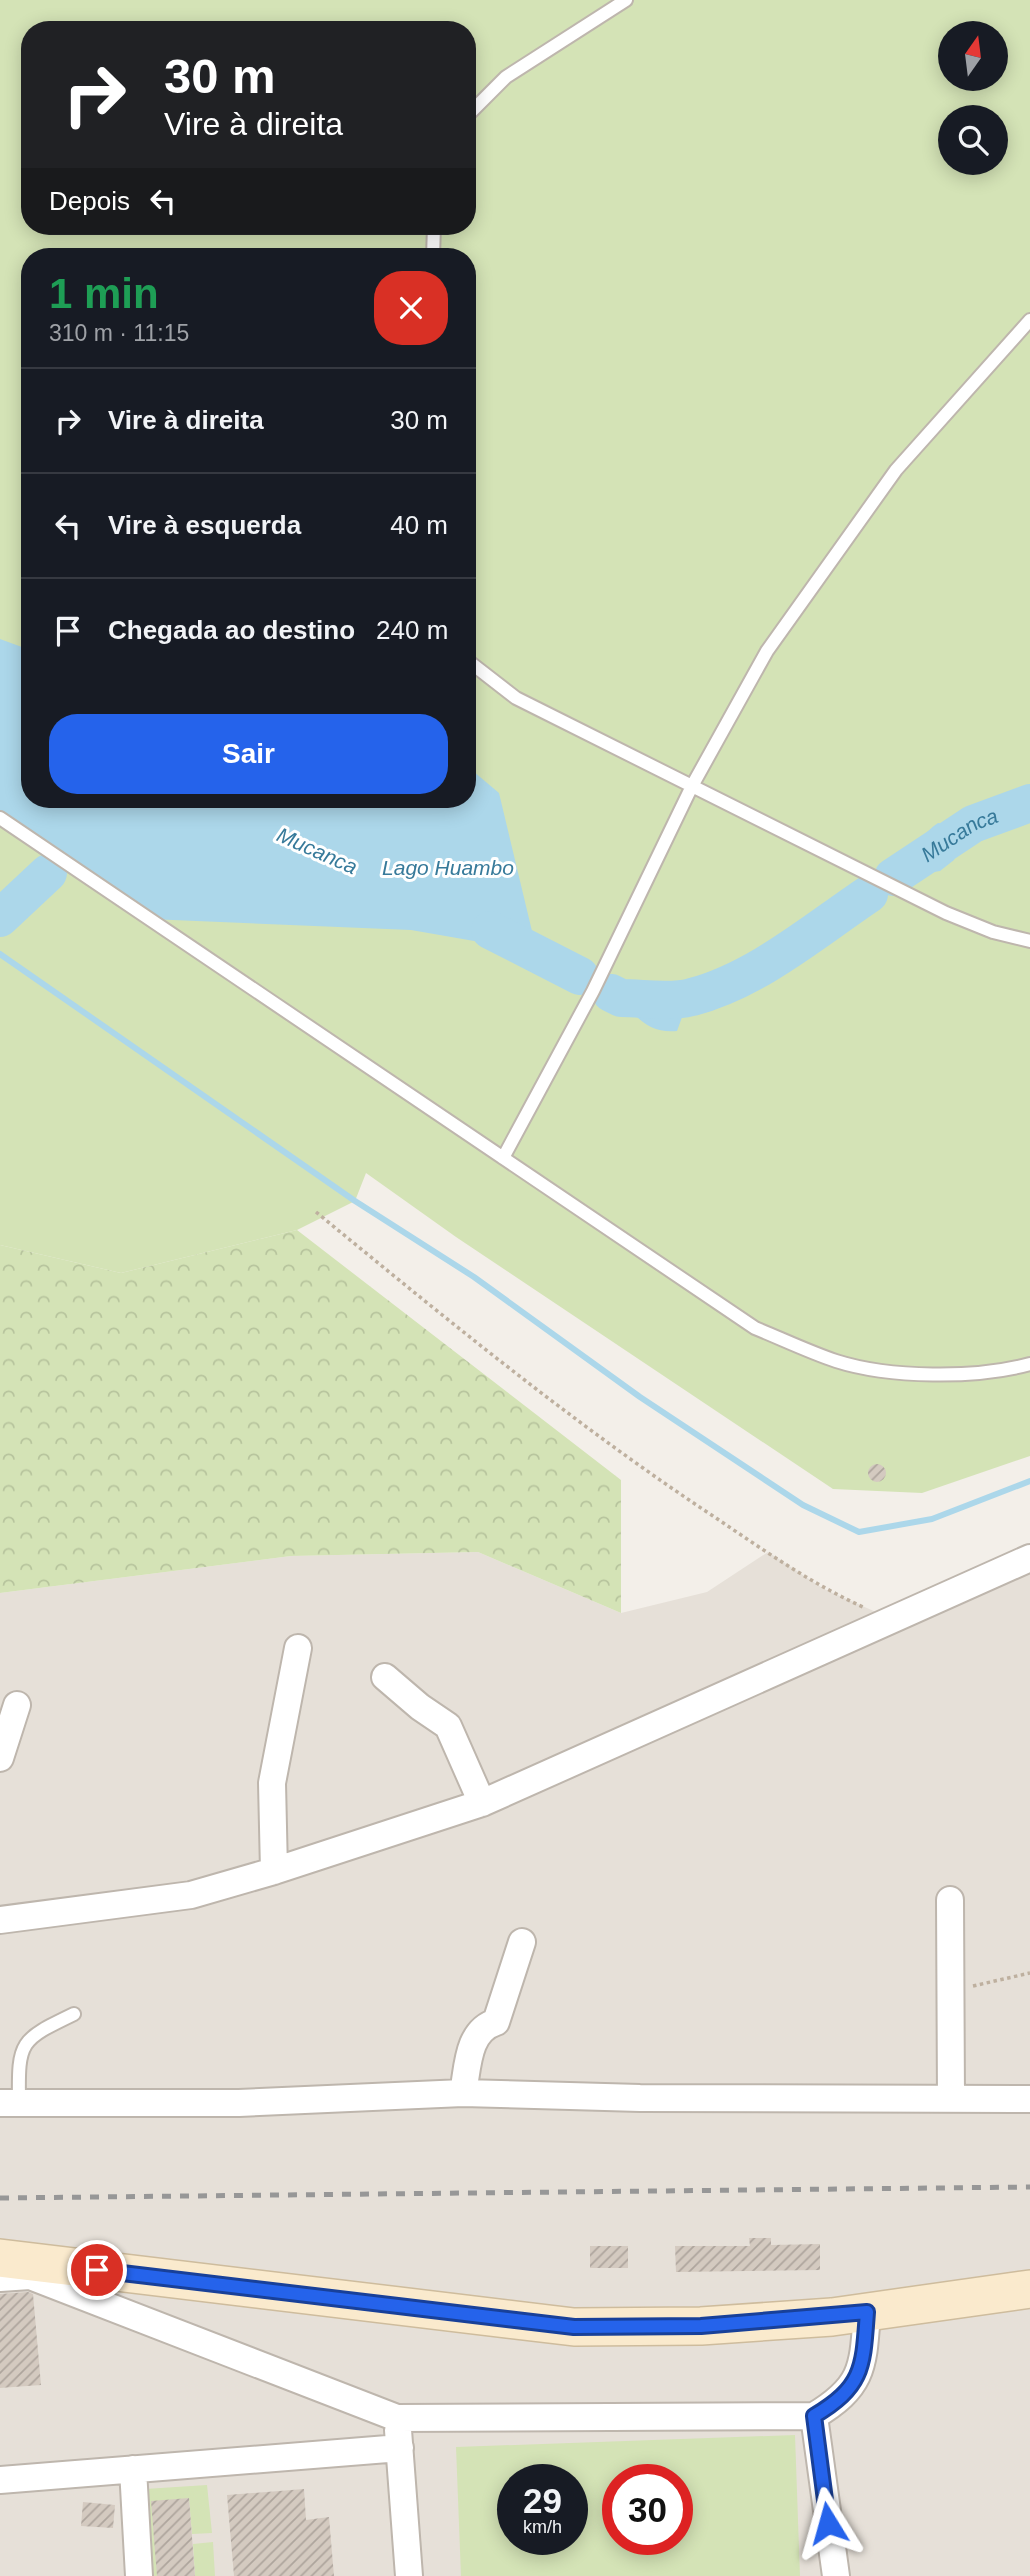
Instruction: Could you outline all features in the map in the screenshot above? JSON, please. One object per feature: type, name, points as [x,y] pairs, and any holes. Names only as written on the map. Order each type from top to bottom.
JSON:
[{"type":"main road","points":[[0,2258],[574,2327],[701,2326],[867,2312],[1030,2289]]},
{"type":"street","points":[[0,1920],[191,1895],[274,1871],[482,1803],[894,1620],[994,1571],[1030,1558]]},
{"type":"street","points":[[274,1871],[272,1783],[298,1648]]},
{"type":"street","points":[[385,1677],[420,1707],[448,1726],[482,1803]]},
{"type":"street","points":[[0,1758],[17,1705]]},
{"type":"street","points":[[950,1900],[951,2099]]},
{"type":"street","points":[[463,2093],[474,2038],[486,2025],[496,2022],[523,1942]]},
{"type":"street","points":[[9,2102],[239,2103],[463,2093],[654,2098],[1030,2099]]},
{"type":"street","points":[[0,2278],[30,2276],[397,2418],[814,2416],[842,2399],[863,2366],[867,2312]]},
{"type":"street","points":[[814,2416],[835,2576]]},
{"type":"street","points":[[397,2418],[409,2576]]},
{"type":"street","points":[[0,2480],[400,2448]]},
{"type":"street","points":[[133,2469],[139,2576]]},
{"type":"lane","points":[[476,107],[506,77],[626,0]]},
{"type":"lane","points":[[503,1158],[593,991],[691,786],[766,651],[896,470],[1030,320]]},
{"type":"lane","points":[[476,667],[516,698],[946,913],[993,932],[1030,941]]},
{"type":"lane","points":[[0,818],[755,1328],[839,1362],[921,1375],[1000,1372],[1030,1364]]},
{"type":"lane","points":[[9,2102],[24,2043],[38,2031],[74,2014]]},
{"type":"path","points":[[316,1212],[472,1341],[666,1485],[824,1589],[894,1620]]},
{"type":"path","points":[[951,1990],[1003,1981],[1030,1973]]},
{"type":"shaded area","points":[[478,1552],[621,1613],[707,1592],[768,1552],[824,1589],[894,1620],[1030,1558],[1030,2576],[0,2576],[0,1593],[291,1556]]},
{"type":"green space","points":[[0,0],[1030,0],[1030,1456],[922,1493],[833,1489],[456,1237],[366,1173],[355,1201],[297,1230],[121,1273],[0,1245]]},
{"type":"green space","points":[[297,1230],[621,1480],[621,1613],[478,1552],[291,1556],[0,1593],[0,1245],[121,1273]]},
{"type":"green space","points":[[795,2435],[800,2576],[461,2576],[456,2447]]},
{"type":"green space","points":[[207,2485],[212,2533],[192,2534],[189,2499],[157,2576],[153,2576],[145,2489]]},
{"type":"green space","points":[[213,2542],[215,2576],[195,2576],[193,2544]]},
{"type":"water","name":"Lago Huambo","points":[[0,639],[21,647],[21,808],[476,808],[476,774],[499,793],[537,952],[411,930],[149,919],[0,818]]},
{"type":"water","points":[[967,818],[973,824],[960,841],[954,860],[940,871],[922,874],[909,869],[915,849],[933,827],[938,823],[951,825]]},
{"type":"water","points":[[655,985],[689,998],[677,1031],[659,1030],[644,1023],[632,1012],[621,998],[625,988]]},
{"type":"building","points":[[877,1464],[883,1467],[886,1473],[883,1479],[877,1482],[871,1479],[868,1473],[871,1467]]},
{"type":"building","points":[[749,2238],[771,2238],[771,2245],[820,2244],[820,2270],[676,2272],[675,2246],[750,2246]]},
{"type":"building","points":[[590,2246],[628,2246],[628,2268],[590,2268]]},
{"type":"building","points":[[0,2294],[33,2294],[41,2385],[0,2388]]},
{"type":"building","points":[[304,2489],[306,2520],[329,2517],[334,2576],[234,2576],[227,2495]]},
{"type":"building","points":[[189,2498],[195,2576],[157,2576],[151,2501]]},
{"type":"building","points":[[83,2502],[115,2505],[113,2528],[81,2526]]},
{"type":"waterway","name":"Mucanca","points":[[893,877],[973,824],[1030,803]]},
{"type":"waterway","name":"Mucanca","points":[[0,918],[48,873]]},
{"type":"waterway","name":"Mucanca","points":[[611,993],[621,998],[675,1000],[716,989],[762,967],[869,894]]},
{"type":"waterway","name":"Mucanca","points":[[490,930],[580,976]]},
{"type":"waterway","points":[[0,954],[355,1201],[474,1277],[640,1397],[803,1505],[859,1532],[932,1519],[1030,1481]]},
{"type":"railway","points":[[0,2198],[1030,2187]]},
{"type":"route","points":[[97,2270],[574,2327],[701,2326],[867,2312],[863,2366],[842,2399],[814,2416],[828,2523]]}]
